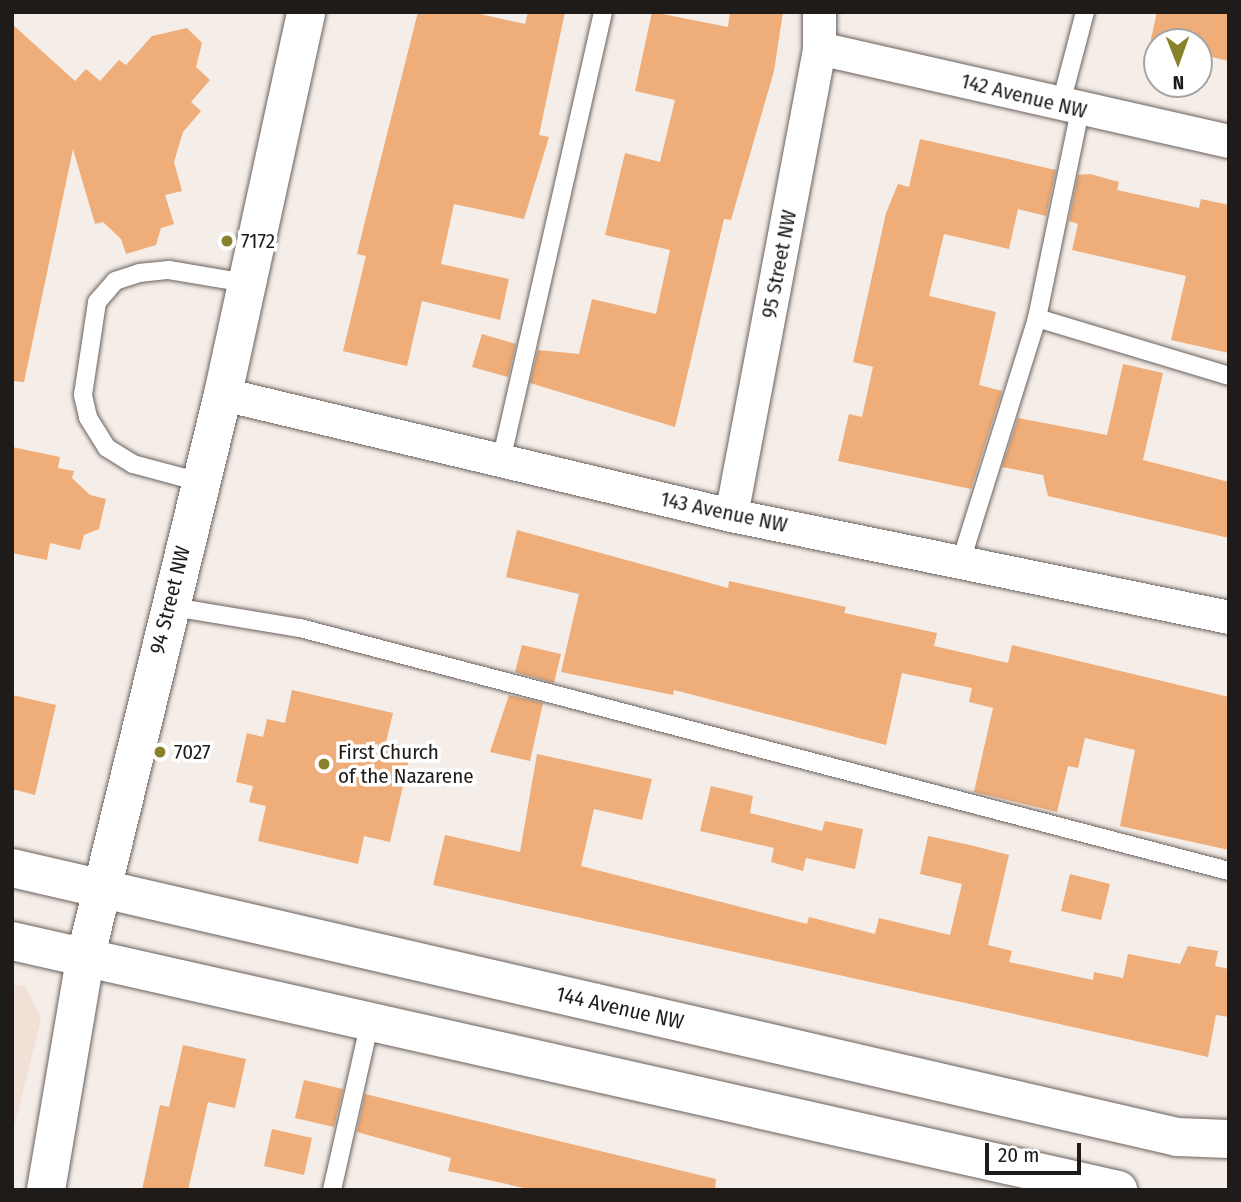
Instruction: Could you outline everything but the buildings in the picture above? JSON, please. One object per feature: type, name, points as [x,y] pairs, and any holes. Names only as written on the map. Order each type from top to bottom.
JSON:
[{"type":"street","name":"94 Street NW","points":[[46,1190],[85,959],[167,606],[223,394],[306,12]]},
{"type":"street","name":"95 Street NW","points":[[732,515],[819,48],[819,12]]},
{"type":"street","name":"142 Avenue NW","points":[[819,48],[1229,141]]},
{"type":"street","name":"143 Avenue NW","points":[[223,394],[732,515],[1229,617]]},
{"type":"street","name":"144 Avenue NW","points":[[12,868],[1177,1137],[1229,1139]]},
{"type":"street","points":[[12,942],[1118,1190]]},
{"type":"lane","points":[[501,461],[603,12]]},
{"type":"lane","points":[[961,561],[1037,318],[1085,12]]},
{"type":"lane","points":[[200,482],[133,464],[107,448],[88,417],[83,395],[97,302],[115,281],[139,273],[169,270],[247,283]]},
{"type":"lane","points":[[1037,318],[1229,376]]},
{"type":"lane","points":[[167,606],[300,628],[1229,871]]},
{"type":"lane","points":[[332,1190],[370,1021]]},
{"type":"shaded area","points":[[12,984],[26,987],[41,1019],[12,1135]]},
{"type":"place","name":"7172","points":[[227,241]]},
{"type":"place","name":"7027","points":[[160,752]]},
{"type":"place","name":"First Church of the Nazarene","points":[[324,764]]}]
